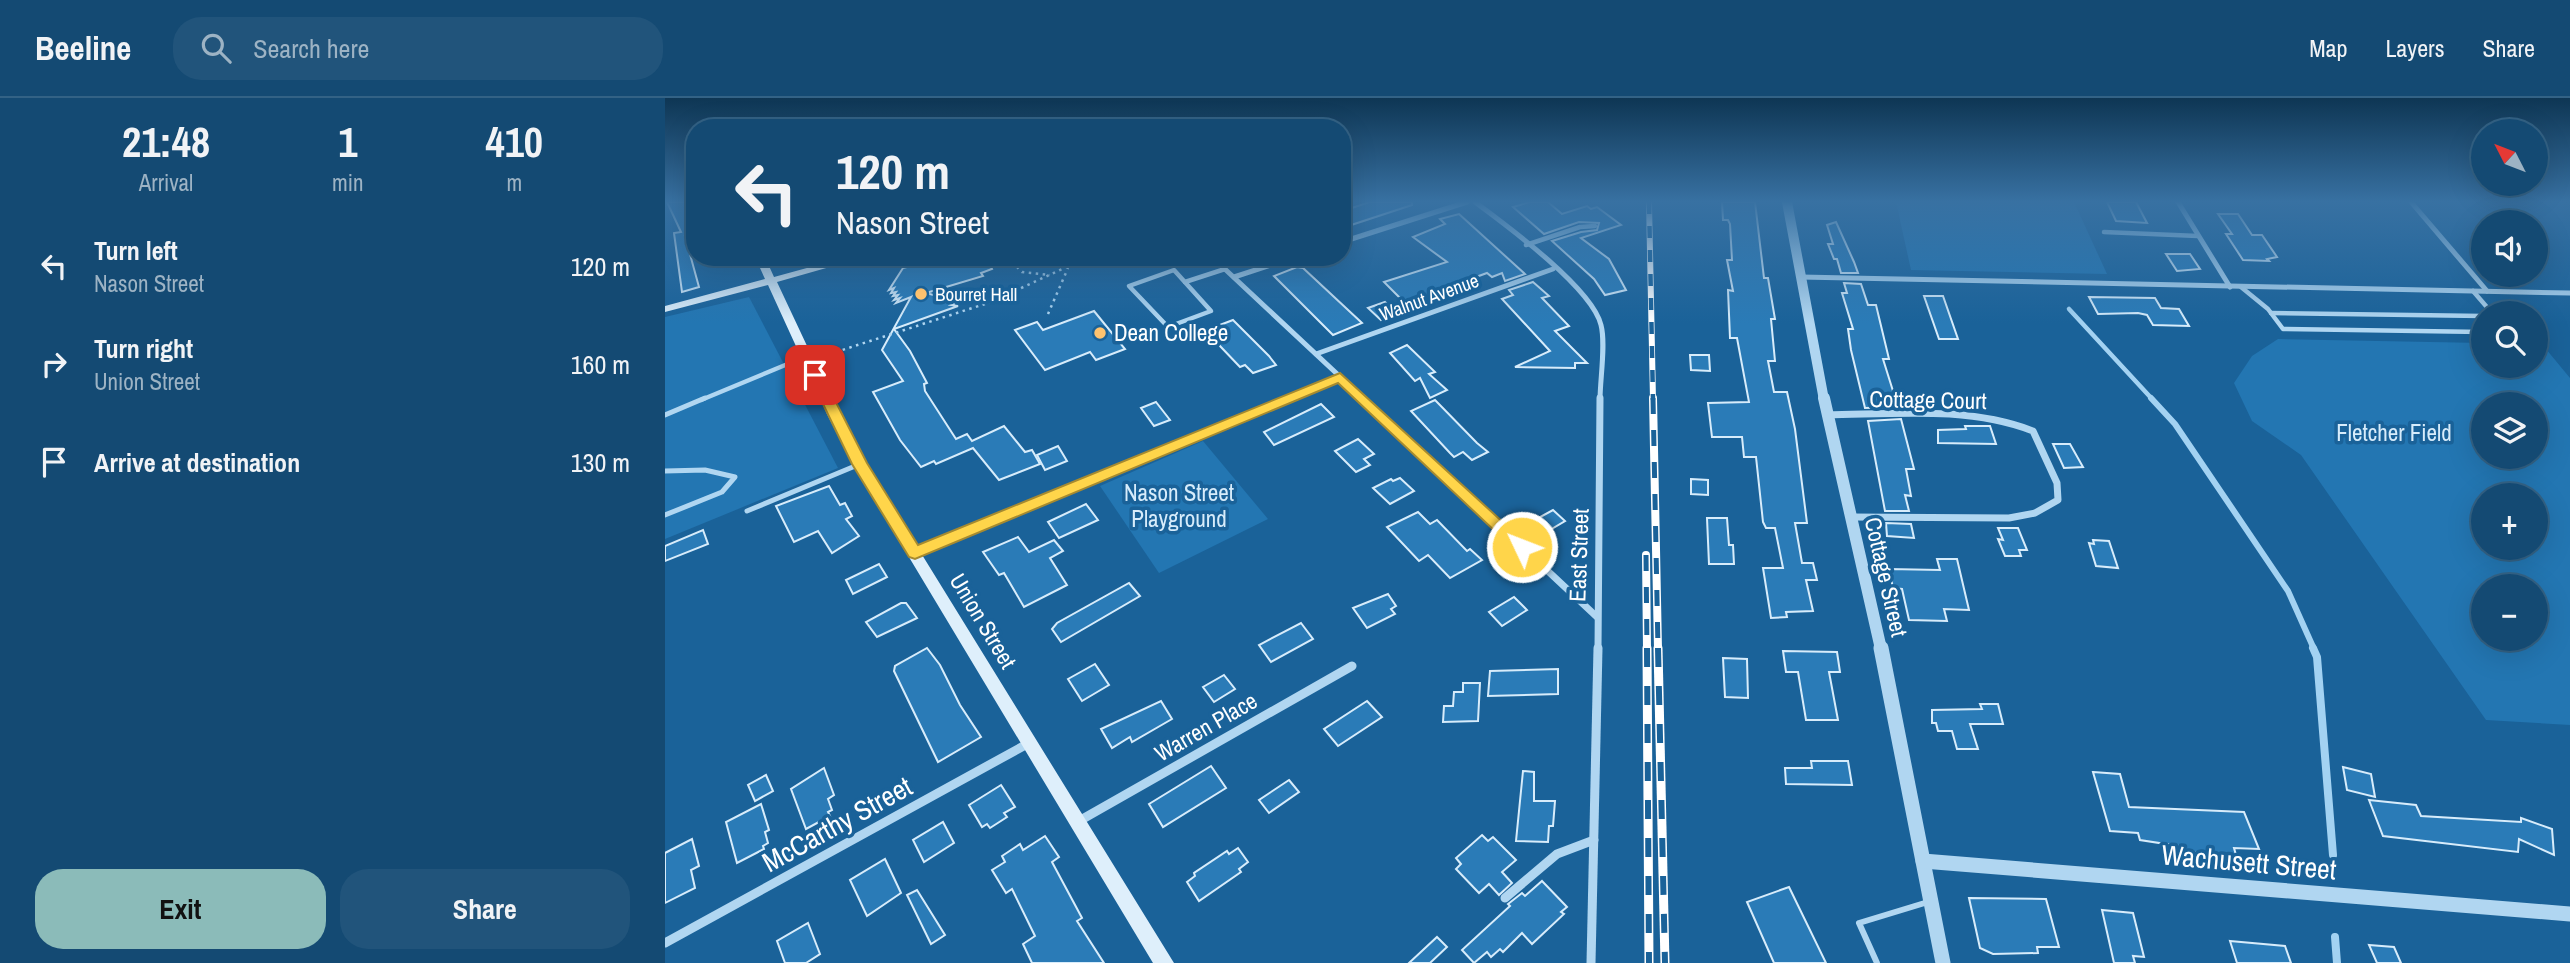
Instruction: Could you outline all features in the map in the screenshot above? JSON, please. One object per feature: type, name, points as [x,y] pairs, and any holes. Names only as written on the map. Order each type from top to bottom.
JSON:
[{"type":"main road","name":"Union Street","points":[[764,266],[860,464],[1164,963]]},
{"type":"main road","points":[[665,309],[828,266]]},
{"type":"street","name":"East Street","points":[[1523,242],[1589,303],[1601,325],[1591,963]]},
{"type":"street","name":"Cottage Street","points":[[1795,242],[1827,415],[1885,666],[1943,963]]},
{"type":"street","points":[[2202,242],[2230,287]]},
{"type":"street","points":[[2445,242],[2487,291]]},
{"type":"street","points":[[1222,266],[1597,617]]},
{"type":"street","points":[[1234,277],[1268,266]]},
{"type":"street","name":"Walnut Avenue","points":[[1316,354],[1553,269]]},
{"type":"street","points":[[1801,276],[2570,293]]},
{"type":"street","points":[[915,553],[1340,377]]},
{"type":"street","name":"Cottage Court","points":[[1827,415],[1954,414],[2002,419],[2033,431],[2057,483],[2058,500],[2035,513],[2009,518],[1850,517]]},
{"type":"street","name":"Warren Place","points":[[1079,821],[1352,666]]},
{"type":"street","name":"McCarthy Street","points":[[665,943],[1030,743]]},
{"type":"street","points":[[1505,898],[1566,848],[1581,841],[1594,840]]},
{"type":"street","name":"Wachusett Street","points":[[1923,861],[2570,914]]},
{"type":"lane","points":[[1526,245],[1534,242]]},
{"type":"lane","points":[[1185,282],[1225,269]]},
{"type":"lane","points":[[1174,270],[1185,282],[1211,312],[1168,327],[1129,286],[1174,270]]},
{"type":"lane","points":[[2241,287],[2271,313],[2283,329],[2471,332]]},
{"type":"lane","points":[[2473,291],[2482,301]]},
{"type":"lane","points":[[2271,313],[2471,316]]},
{"type":"lane","points":[[665,415],[807,356]]},
{"type":"lane","points":[[747,511],[860,464]]},
{"type":"lane","points":[[665,471],[705,470],[735,477],[722,492],[665,515]]},
{"type":"lane","points":[[1877,963],[1859,923],[1931,901]]},
{"type":"path","points":[[1016,266],[1022,272],[1054,275]]},
{"type":"path","points":[[836,352],[991,302],[1073,266]]},
{"type":"path","points":[[1048,314],[1069,268]]},
{"type":"green space","points":[[1905,242],[2093,242],[2107,274],[1911,270]]},
{"type":"green space","points":[[749,297],[838,468],[665,539],[665,317]]},
{"type":"green space","name":"Fletcher Field","points":[[2278,339],[2471,343],[2471,378],[2548,378],[2548,351],[2570,378],[2570,725],[2486,720],[2301,455],[2252,421],[2234,383],[2252,356]]},
{"type":"green space","name":"Nason Street Playground","points":[[1203,441],[1268,519],[1159,573],[1100,486]]},
{"type":"building","points":[[675,242],[686,242],[686,266],[693,266],[699,287],[682,292]]},
{"type":"building","points":[[1420,242],[1490,242],[1525,274],[1505,281],[1502,273],[1492,277],[1487,273],[1405,303],[1384,282],[1447,262]]},
{"type":"building","points":[[1554,242],[1587,242],[1609,259],[1626,290],[1605,295],[1594,279]]},
{"type":"building","points":[[1731,242],[1760,242],[1764,278],[1768,278],[1775,319],[1771,319],[1775,361],[1768,361],[1774,392],[1787,392],[1795,429],[1807,523],[1795,523],[1802,563],[1813,563],[1817,580],[1806,580],[1813,611],[1786,612],[1787,617],[1771,618],[1763,568],[1783,568],[1775,528],[1766,528],[1763,522],[1756,457],[1744,457],[1742,437],[1712,437],[1708,403],[1749,402],[1737,338],[1730,338],[1728,290],[1733,291],[1727,260],[1732,260]]},
{"type":"building","points":[[1845,242],[1858,273],[1841,273],[1828,244]]},
{"type":"building","points":[[2231,242],[2267,242],[2277,257],[2267,259],[2269,261],[2243,260]]},
{"type":"building","points":[[2166,254],[2190,254],[2200,269],[2177,271]]},
{"type":"building","points":[[990,266],[992,269],[981,273],[983,276],[926,293],[952,300],[949,301],[955,303],[951,305],[958,306],[894,329],[910,351],[927,383],[924,384],[925,391],[956,439],[967,434],[972,441],[1004,426],[1025,452],[1032,450],[1040,464],[999,480],[973,448],[936,464],[934,461],[921,467],[900,440],[873,392],[903,381],[882,350],[911,297],[896,303],[900,298],[894,300],[898,295],[893,296],[896,292],[891,293],[894,288],[889,290],[903,268]]},
{"type":"building","points":[[1297,267],[1303,268],[1362,323],[1333,335],[1274,276]]},
{"type":"building","points":[[1533,282],[1549,296],[1542,298],[1569,326],[1555,331],[1587,363],[1575,363],[1575,368],[1515,367],[1550,351],[1502,299],[1513,295],[1509,290]]},
{"type":"building","points":[[1844,283],[1861,284],[1868,305],[1876,305],[1889,359],[1883,359],[1898,407],[1865,408],[1851,350],[1848,329],[1853,329],[1842,293],[1847,293]]},
{"type":"building","points":[[1924,296],[1943,296],[1958,339],[1939,339]]},
{"type":"building","points":[[2089,297],[2155,298],[2161,308],[2179,309],[2189,326],[2153,325],[2147,315],[2138,313],[2098,314]]},
{"type":"building","points":[[1385,302],[1398,314],[1381,320],[1368,308]]},
{"type":"building","points":[[1094,311],[1125,349],[1096,360],[1090,352],[1045,370],[1015,330],[1037,322],[1043,330]]},
{"type":"building","points":[[1233,320],[1276,365],[1253,373],[1245,365],[1240,367],[1220,346],[1215,339],[1220,337],[1212,328]]},
{"type":"building","points":[[1407,345],[1435,372],[1429,374],[1447,390],[1430,398],[1420,378],[1415,381],[1390,353]]},
{"type":"building","points":[[1690,355],[1709,355],[1710,371],[1691,370]]},
{"type":"building","points":[[1435,400],[1488,452],[1472,460],[1463,452],[1454,457],[1411,411]]},
{"type":"building","points":[[1156,402],[1170,420],[1154,426],[1141,408]]},
{"type":"building","points":[[1321,404],[1334,417],[1274,445],[1264,432]]},
{"type":"building","points":[[1901,419],[1914,469],[1906,469],[1911,496],[1905,495],[1909,511],[1885,511],[1868,421]]},
{"type":"building","points":[[1965,426],[1990,426],[1996,444],[1938,443],[1938,430],[1966,429]]},
{"type":"building","points":[[1358,439],[1374,454],[1364,459],[1370,465],[1356,472],[1335,451]]},
{"type":"building","points":[[2053,444],[2070,444],[2083,467],[2064,468]]},
{"type":"building","points":[[1058,446],[1067,461],[1045,470],[1037,455]]},
{"type":"building","points":[[1400,478],[1414,491],[1390,504],[1373,488],[1391,479],[1393,481]]},
{"type":"building","points":[[1691,479],[1708,480],[1708,495],[1691,494]]},
{"type":"building","points":[[829,486],[840,505],[845,503],[852,516],[846,519],[859,536],[832,553],[818,531],[794,542],[776,506]]},
{"type":"building","points":[[1086,504],[1098,520],[1059,538],[1048,522]]},
{"type":"building","points":[[1553,510],[1565,521],[1543,534],[1531,522]]},
{"type":"building","points":[[1418,512],[1430,524],[1437,520],[1467,551],[1470,549],[1482,560],[1450,578],[1428,555],[1419,561],[1387,527]]},
{"type":"building","points":[[1707,518],[1727,518],[1734,564],[1709,564]]},
{"type":"building","points":[[1886,523],[1911,524],[1914,538],[1887,536]]},
{"type":"building","points":[[1998,528],[2018,528],[2027,550],[2019,550],[2021,556],[2005,556],[1998,539],[2003,540]]},
{"type":"building","points":[[703,530],[708,544],[665,561],[665,546]]},
{"type":"building","points":[[1018,537],[1029,552],[1054,540],[1063,551],[1050,558],[1067,585],[1024,607],[1004,573],[999,575],[983,552]]},
{"type":"building","points":[[2093,540],[2109,541],[2118,568],[2096,566],[2089,543],[2094,544]]},
{"type":"building","points":[[1937,559],[1957,559],[1969,610],[1944,609],[1947,621],[1909,620],[1902,589],[1893,588],[1889,569],[1940,570]]},
{"type":"building","points":[[879,564],[887,577],[853,594],[846,580]]},
{"type":"building","points":[[1129,583],[1140,596],[1061,642],[1052,629],[1057,623]]},
{"type":"building","points":[[1388,594],[1396,606],[1391,609],[1395,614],[1367,628],[1353,608]]},
{"type":"building","points":[[1514,597],[1527,610],[1502,626],[1489,612]]},
{"type":"building","points":[[901,603],[906,603],[917,618],[877,637],[866,622]]},
{"type":"building","points":[[1301,623],[1313,639],[1271,662],[1259,645]]},
{"type":"building","points":[[927,648],[940,665],[960,705],[981,737],[938,762],[894,671],[895,666]]},
{"type":"building","points":[[1783,651],[1837,652],[1840,672],[1829,672],[1838,720],[1806,720],[1798,672],[1786,672]]},
{"type":"building","points":[[1723,658],[1747,659],[1748,698],[1725,697]]},
{"type":"building","points":[[1095,664],[1109,685],[1082,701],[1068,679]]},
{"type":"building","points":[[1558,669],[1558,694],[1488,696],[1490,671]]},
{"type":"building","points":[[1224,675],[1235,689],[1214,702],[1203,687]]},
{"type":"building","points":[[1463,683],[1480,683],[1478,721],[1443,722],[1444,706],[1453,706],[1454,692],[1463,692]]},
{"type":"building","points":[[1161,701],[1172,719],[1132,742],[1130,737],[1112,748],[1101,729]]},
{"type":"building","points":[[1367,701],[1382,717],[1338,746],[1324,729]]},
{"type":"building","points":[[1980,704],[1998,704],[2003,724],[1970,724],[1978,749],[1957,749],[1952,731],[1938,731],[1936,723],[1932,723],[1932,710],[1982,709]]},
{"type":"building","points":[[1811,761],[1848,761],[1852,785],[1786,784],[1785,768],[1812,768]]},
{"type":"building","points":[[1211,766],[1226,788],[1163,827],[1149,804]]},
{"type":"building","points":[[2343,767],[2371,774],[2375,797],[2347,790]]},
{"type":"building","points":[[824,768],[834,795],[828,799],[832,810],[828,812],[830,816],[806,829],[791,789]]},
{"type":"building","points":[[1523,771],[1534,772],[1534,801],[1555,801],[1553,826],[1549,826],[1548,842],[1516,841]]},
{"type":"building","points":[[2093,772],[2120,774],[2129,807],[2244,812],[2259,849],[2234,848],[2236,855],[2187,852],[2185,847],[2140,840],[2138,833],[2110,831]]},
{"type":"building","points":[[766,775],[773,791],[755,801],[748,785]]},
{"type":"building","points":[[1289,780],[1299,792],[1269,813],[1259,800]]},
{"type":"building","points":[[1001,785],[1015,807],[1004,813],[1007,817],[990,828],[987,824],[982,827],[969,805]]},
{"type":"building","points":[[2369,800],[2416,805],[2421,816],[2521,822],[2521,818],[2552,829],[2554,855],[2519,839],[2518,852],[2383,836]]},
{"type":"building","points":[[761,804],[769,830],[765,832],[768,843],[763,846],[764,849],[737,863],[726,822]]},
{"type":"building","points":[[943,822],[954,843],[924,862],[913,840]]},
{"type":"building","points":[[1482,835],[1488,841],[1493,837],[1516,860],[1502,872],[1512,883],[1499,895],[1489,884],[1479,893],[1456,869],[1461,864],[1456,858]]},
{"type":"building","points":[[1045,836],[1059,857],[1052,862],[1082,918],[1077,921],[1104,963],[1032,963],[1023,944],[1035,936],[1012,889],[1006,893],[992,870],[1005,862],[1002,856],[1020,844],[1023,850]]},
{"type":"building","points":[[692,839],[699,866],[691,870],[695,888],[665,903],[665,853]]},
{"type":"building","points":[[1238,848],[1248,862],[1239,869],[1241,872],[1199,901],[1187,882],[1195,876],[1194,873],[1227,851],[1229,854]]},
{"type":"building","points":[[885,859],[901,893],[867,916],[850,880]]},
{"type":"building","points":[[1542,881],[1567,907],[1561,912],[1564,914],[1532,944],[1522,933],[1503,952],[1500,949],[1491,957],[1487,952],[1474,963],[1462,950],[1510,906],[1508,904],[1522,893],[1525,896]]},
{"type":"building","points":[[1789,887],[1826,963],[1774,963],[1747,902]]},
{"type":"building","points":[[917,890],[945,935],[931,944],[907,895]]},
{"type":"building","points":[[1969,898],[2046,899],[2059,947],[2037,947],[2038,953],[1993,954],[1980,948]]},
{"type":"building","points":[[2102,910],[2133,913],[2144,957],[2133,956],[2135,963],[2114,963]]},
{"type":"building","points":[[808,923],[820,954],[806,963],[785,963],[777,941]]},
{"type":"building","points":[[1437,937],[1447,947],[1430,963],[1409,963]]},
{"type":"building","points":[[2230,941],[2285,946],[2291,963],[2237,963]]},
{"type":"building","points":[[2369,945],[2394,947],[2401,963],[2377,963]]},
{"type":"waterway","points":[[2069,309],[2153,400]]},
{"type":"waterway","points":[[2151,398],[2175,424],[2288,591],[2314,649]]},
{"type":"waterway","points":[[2313,648],[2317,657],[2333,855]]},
{"type":"waterway","points":[[2335,937],[2337,963]]},
{"type":"railway","points":[[1650,242],[1653,400]]},
{"type":"railway","points":[[1653,398],[1658,649]]},
{"type":"railway","points":[[1646,555],[1647,649]]},
{"type":"railway","points":[[1647,648],[1649,963]]},
{"type":"railway","points":[[1658,648],[1665,963]]},
{"type":"place","name":"Bourret Hall","points":[[921,294]]},
{"type":"place","name":"Dean College","points":[[1100,333]]},
{"type":"route","points":[[815,375],[860,464],[915,553],[1340,377],[1522,547]]}]
